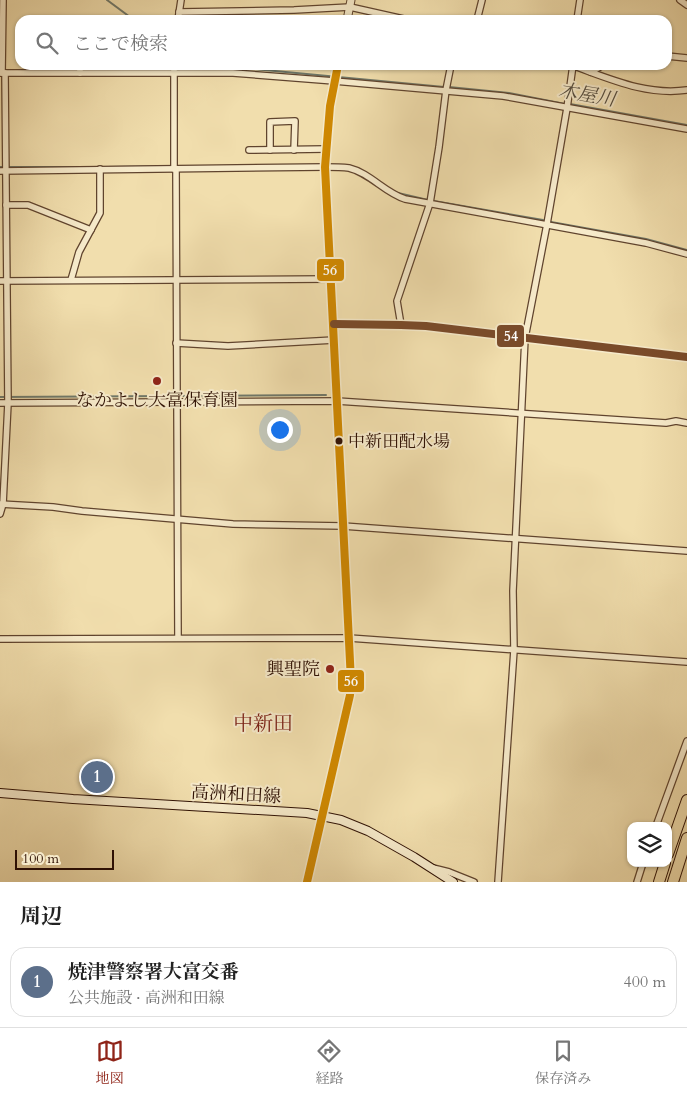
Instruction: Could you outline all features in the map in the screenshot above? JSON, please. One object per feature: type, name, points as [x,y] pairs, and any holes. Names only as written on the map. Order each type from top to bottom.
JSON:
[{"type":"highway","points":[[672,843],[687,800]]},
{"type":"highway","points":[[673,882],[687,838]]},
{"type":"highway","points":[[660,882],[664,867]]},
{"type":"main road","name":"高洲和田線","points":[[0,793],[73,800],[307,813],[341,820],[368,832],[453,882]]},
{"type":"street","points":[[0,514],[8,403],[3,281],[6,205],[2,73],[3,0]]},
{"type":"street","points":[[179,15],[180,0]]},
{"type":"street","points":[[478,15],[482,0]]},
{"type":"street","points":[[578,15],[580,0]]},
{"type":"street","points":[[680,0],[687,5]]},
{"type":"street","points":[[179,12],[294,10],[351,3],[391,15]]},
{"type":"street","points":[[672,56],[687,58]]},
{"type":"street","points":[[401,324],[397,301],[430,203],[450,70]]},
{"type":"street","points":[[498,882],[514,650],[513,591],[525,338],[547,224],[571,70]]},
{"type":"street","points":[[586,70],[654,91],[687,90]]},
{"type":"street","points":[[2,73],[174,72],[336,74],[567,105],[687,129]]},
{"type":"street","points":[[174,72],[178,638]]},
{"type":"street","points":[[307,882],[350,695],[349,638],[325,167],[330,106],[336,74]]},
{"type":"street","points":[[270,150],[270,122],[295,122],[294,150]]},
{"type":"street","points":[[249,150],[326,149]]},
{"type":"street","points":[[4,169],[350,168],[396,196],[646,243],[687,254]]},
{"type":"street","points":[[71,280],[78,252],[100,213],[100,169]]},
{"type":"street","points":[[6,205],[28,204],[91,230]]},
{"type":"street","points":[[3,281],[330,279]]},
{"type":"street","points":[[334,324],[401,324],[687,357]]},
{"type":"street","points":[[176,343],[228,346],[334,340]]},
{"type":"street","points":[[0,403],[337,401],[687,423]]},
{"type":"street","points":[[2,504],[233,524],[343,526],[687,551]]},
{"type":"street","points":[[0,639],[349,638],[687,662]]},
{"type":"street","points":[[657,822],[687,741]]},
{"type":"street","points":[[637,882],[642,867]]},
{"type":"street","points":[[431,868],[450,872],[474,882]]},
{"type":"waterway","name":"木屋川","points":[[107,0],[127,15]]},
{"type":"waterway","name":"木屋川","points":[[266,70],[444,87]]},
{"type":"waterway","name":"木屋川","points":[[449,87],[509,93],[565,104]]},
{"type":"waterway","name":"木屋川","points":[[570,104],[687,125]]},
{"type":"waterway","points":[[106,167],[201,166]]},
{"type":"waterway","points":[[0,167],[99,167]]},
{"type":"waterway","points":[[398,193],[428,200]]},
{"type":"waterway","points":[[434,201],[543,220]]},
{"type":"waterway","points":[[551,222],[646,239],[687,250]]},
{"type":"waterway","points":[[0,397],[326,395]]},
{"type":"transit line","name":"56","points":[[307,882],[350,695],[351,681],[325,167],[330,106],[337,70]]},
{"type":"transit line","name":"54","points":[[334,324],[426,326],[687,357]]},
{"type":"place","name":"なかよし大富保育園","points":[[157,381]]},
{"type":"place","name":"中新田配水場","points":[[339,441]]},
{"type":"place","name":"興聖院","points":[[330,669]]},
{"type":"place","name":"焼津警察署大富交番","points":[[97,777]]},
{"type":"district","name":"中新田","points":[[263,723]]}]
